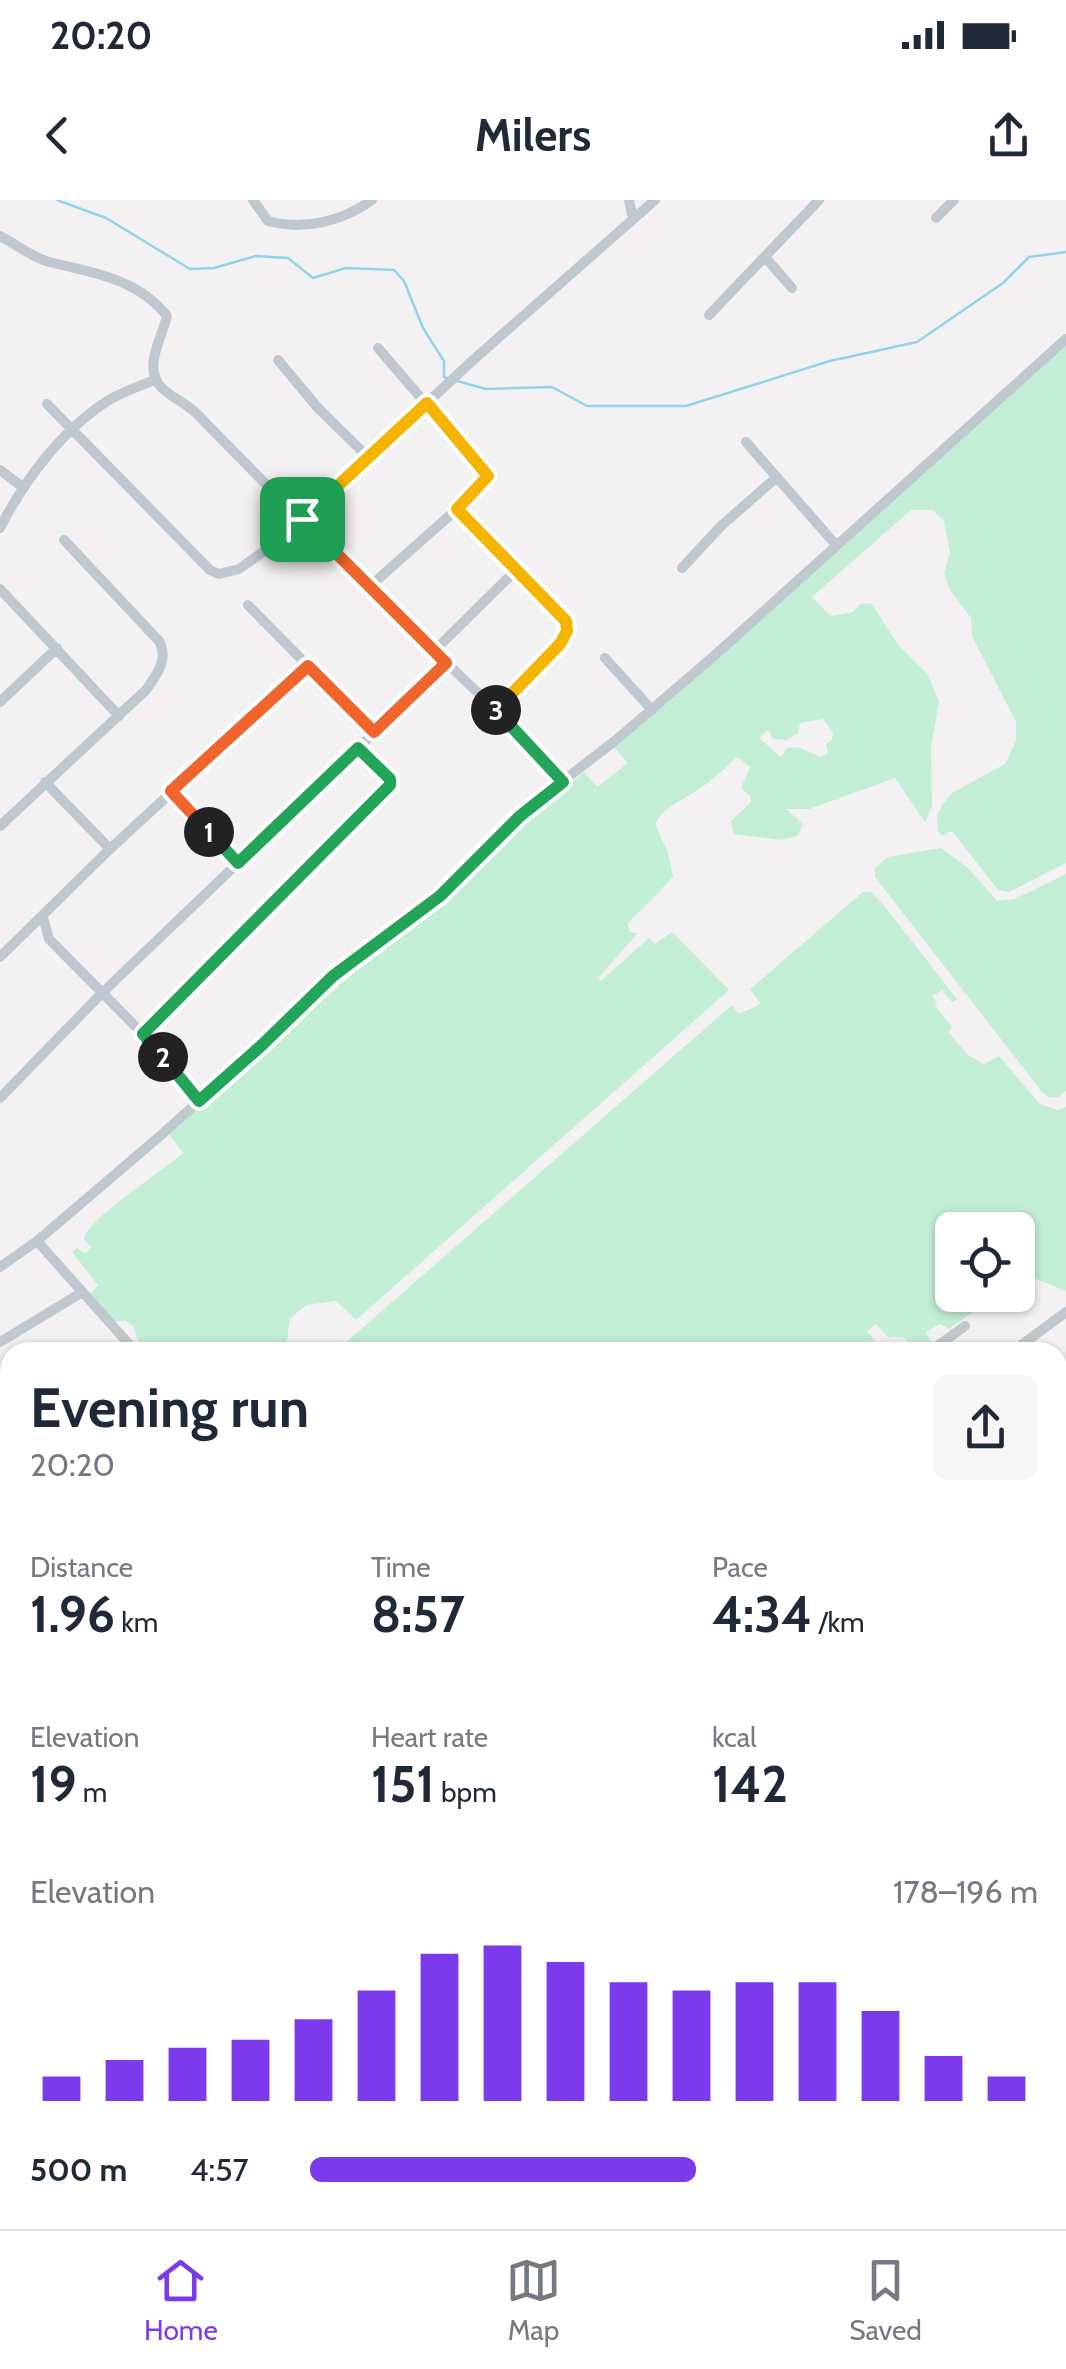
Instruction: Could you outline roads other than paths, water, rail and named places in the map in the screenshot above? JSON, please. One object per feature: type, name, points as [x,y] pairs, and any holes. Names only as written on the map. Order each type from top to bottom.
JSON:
[{"type":"street","points":[[253,200],[268,220],[292,224],[335,220],[372,200]]},
{"type":"street","points":[[630,200],[633,220]]},
{"type":"street","points":[[47,404],[215,574],[238,569],[302,519],[655,200]]},
{"type":"street","points":[[709,315],[820,200]]},
{"type":"street","points":[[936,218],[954,200]]},
{"type":"street","points":[[0,236],[34,256],[112,278],[147,294],[167,316],[154,358],[156,379],[164,390],[188,404],[368,588],[496,710],[563,782]]},
{"type":"street","points":[[765,256],[792,288]]},
{"type":"street","points":[[0,1266],[37,1241],[199,1101],[333,976],[440,896],[520,816],[652,710],[1066,339]]},
{"type":"street","points":[[368,588],[488,476],[378,348]]},
{"type":"street","points":[[278,360],[318,408],[368,457]]},
{"type":"street","points":[[0,528],[24,488],[74,428],[106,402],[156,379]]},
{"type":"street","points":[[746,442],[836,545]]},
{"type":"street","points":[[0,470],[24,488]]},
{"type":"street","points":[[682,568],[721,526],[776,477]]},
{"type":"street","points":[[457,509],[564,617],[567,631],[560,644],[496,710]]},
{"type":"street","points":[[0,826],[119,716],[157,675],[164,649],[64,540]]},
{"type":"street","points":[[434,651],[516,570]]},
{"type":"street","points":[[0,589],[119,716]]},
{"type":"street","points":[[248,605],[374,732]]},
{"type":"street","points":[[0,702],[58,648]]},
{"type":"street","points":[[605,658],[652,710]]},
{"type":"street","points":[[0,1098],[102,993],[446,663]]},
{"type":"street","points":[[0,957],[110,848],[308,666]]},
{"type":"street","points":[[143,1034],[390,785],[390,779],[358,748]]},
{"type":"street","points":[[45,782],[110,848]]},
{"type":"street","points":[[171,791],[238,863]]},
{"type":"street","points":[[43,917],[49,939],[143,1034],[199,1101]]},
{"type":"street","points":[[26,934],[49,939]]},
{"type":"street","points":[[37,1241],[127,1342]]},
{"type":"street","points":[[0,1342],[81,1294]]},
{"type":"street","points":[[1026,1342],[1066,1312]]},
{"type":"street","points":[[942,1342],[964,1326]]},
{"type":"waterway","points":[[57,200],[106,218],[190,269],[214,268],[256,256],[288,258],[313,278],[346,268],[394,270],[404,281],[423,328],[444,361],[444,377],[449,379]]},
{"type":"waterway","points":[[457,381],[486,389],[552,387],[587,406],[686,406],[830,361],[917,342],[1003,283],[1029,257],[1066,252]]}]
